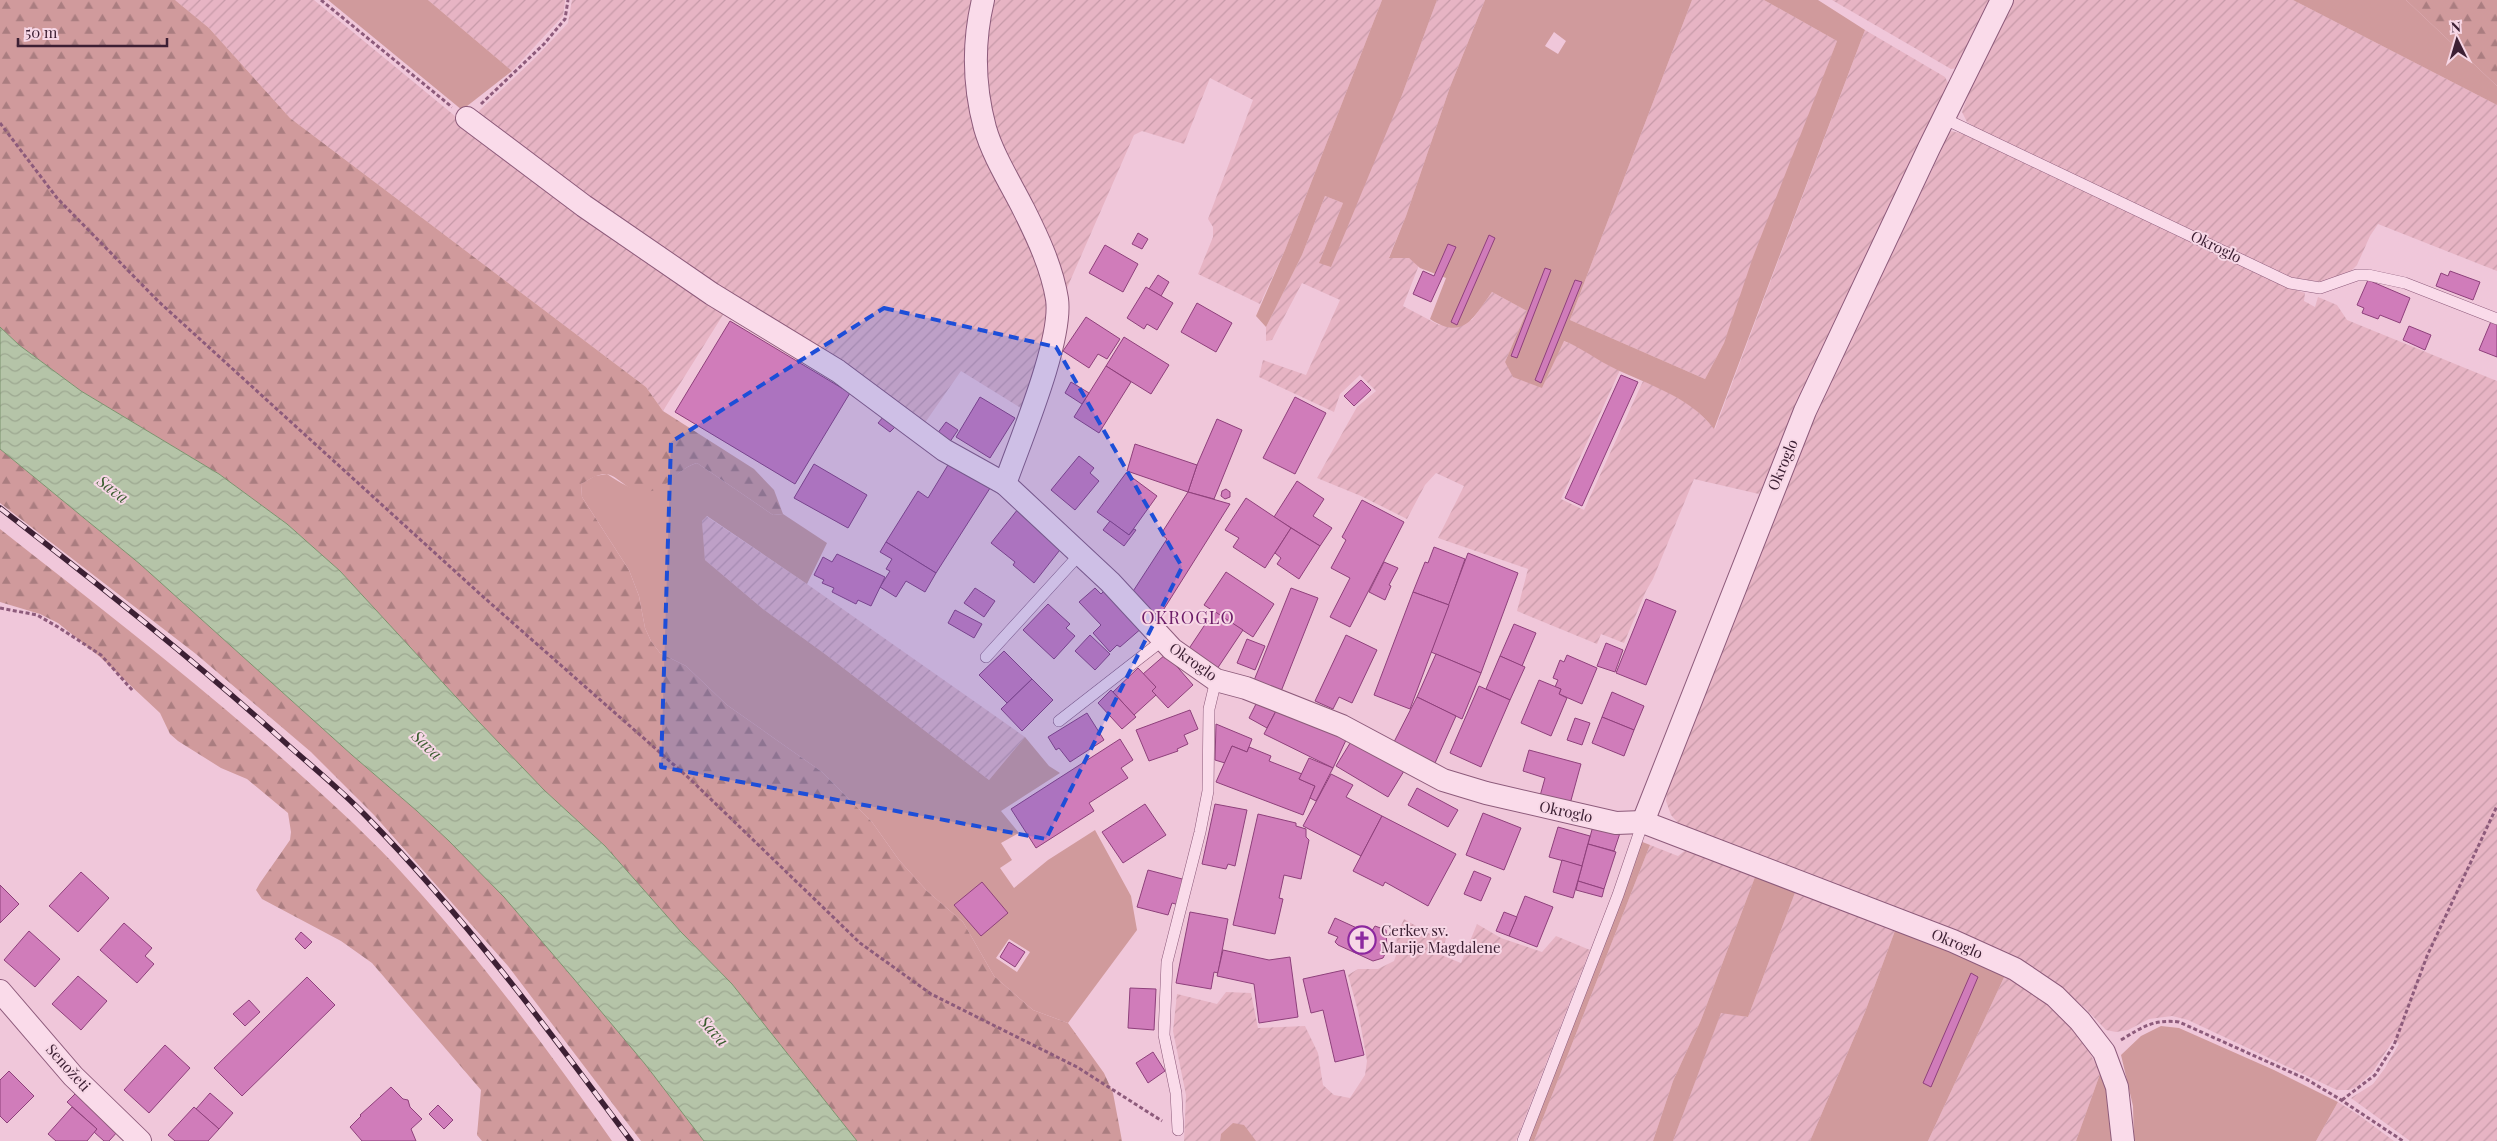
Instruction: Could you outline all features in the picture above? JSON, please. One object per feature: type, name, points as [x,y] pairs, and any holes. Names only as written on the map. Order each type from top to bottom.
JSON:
[{"type":"street","points":[[982,0],[976,49],[978,93],[986,130],[1047,260],[1057,300],[1057,322],[1050,352],[1005,484]]},
{"type":"street","name":"Okroglo","points":[[1643,822],[1805,411],[1929,148],[1945,119],[2002,0]]},
{"type":"street","name":"Okroglo","points":[[467,118],[584,206],[704,289],[838,371],[944,450],[1005,484],[1110,582],[1163,640],[1216,680],[1246,688],[1342,726],[1443,780],[1486,793],[1616,823],[1643,822],[1953,941],[2015,969],[2055,996],[2080,1021],[2104,1052],[2117,1087],[2122,1141]]},
{"type":"street","name":"Senožeti","points":[[0,991],[74,1076],[140,1141]]},
{"type":"lane","name":"Okroglo","points":[[1945,119],[2290,283],[2320,288],[2357,274],[2368,275],[2405,283],[2497,319]]},
{"type":"lane","points":[[986,657],[1079,555]]},
{"type":"lane","points":[[1059,721],[1163,640]]},
{"type":"lane","points":[[1178,1130],[1176,1093],[1164,1034],[1168,962],[1200,832],[1208,791],[1209,709],[1216,680]]},
{"type":"lane","points":[[1522,1141],[1618,895],[1643,822]]},
{"type":"path","points":[[321,0],[467,118],[544,44],[565,19],[568,0]]},
{"type":"path","points":[[0,123],[57,198],[158,301],[472,587],[690,779],[860,943],[932,994],[1076,1067],[1178,1130]]},
{"type":"path","points":[[0,608],[37,615],[58,627],[101,655],[133,691]]},
{"type":"path","points":[[2342,1100],[2375,1075],[2394,1045],[2427,956],[2497,806]]},
{"type":"path","points":[[2104,1052],[2136,1030],[2162,1020],[2179,1022],[2306,1079],[2342,1100],[2403,1141]]},
{"type":"highlighted area","points":[[884,308],[1056,347],[1182,567],[1046,839],[661,767],[671,442]]},
{"type":"shaded area","points":[[175,0],[314,0],[472,130],[726,310],[663,411],[646,387],[290,118],[209,28]]},
{"type":"shaded area","points":[[428,0],[565,0],[565,2],[563,16],[512,71]]},
{"type":"shaded area","points":[[572,0],[975,0],[968,52],[1039,260],[1048,302],[1049,323],[1024,410],[961,371],[922,427],[481,122],[478,112],[536,57],[568,23]]},
{"type":"shaded area","points":[[992,0],[1382,0],[1285,250],[1260,304],[1198,274],[1213,237],[1213,227],[1208,219],[1253,100],[1210,78],[1184,144],[1142,131],[1134,135],[1067,288],[1005,154],[986,92],[984,46]]},
{"type":"shaded area","points":[[1437,0],[1485,0],[1450,87],[1406,216],[1389,257],[1409,258],[1419,265],[1403,306],[1439,325],[1472,320],[1492,292],[1527,311],[1505,362],[1542,388],[1563,341],[1579,347],[1620,370],[1561,499],[1584,510],[1643,381],[1667,391],[1693,407],[1715,429],[1865,30],[1945,77],[1948,83],[1948,88],[1759,494],[1694,479],[1653,579],[1624,643],[1601,634],[1597,644],[1517,611],[1528,569],[1438,538],[1464,486],[1436,473],[1425,485],[1407,519],[1361,496],[1317,478],[1357,407],[1376,391],[1360,375],[1340,394],[1334,412],[1259,377],[1263,360],[1306,375],[1340,300],[1302,283],[1272,340],[1266,341],[1266,327],[1302,255],[1325,196],[1343,203],[1319,263],[1402,95]]},
{"type":"shaded area","points":[[1692,0],[1764,0],[1837,41],[1724,343],[1705,379],[1570,320]]},
{"type":"shaded area","points":[[1832,0],[1990,0],[1959,68],[1951,69]]},
{"type":"shaded area","points":[[2014,0],[2293,0],[2497,105],[2497,271],[2378,224],[2370,236],[2357,265],[2347,275],[2322,282],[2290,278],[1983,132],[1967,122],[1962,112],[1969,92]]},
{"type":"shaded area","points":[[1951,131],[1964,134],[2289,288],[2305,293],[2304,301],[2315,307],[2318,297],[2337,305],[2347,320],[2497,381],[2497,1141],[2410,1141],[2351,1098],[2373,1084],[2385,1068],[2399,1044],[2394,1039],[2372,1073],[2356,1087],[2349,1090],[2337,1090],[2188,1020],[2172,1016],[2149,1019],[2128,1030],[2116,1032],[2106,1030],[2086,1009],[2056,983],[2028,967],[1743,848],[1700,834],[1678,823],[1671,815],[1666,801],[1668,782],[1812,420],[1941,151],[1944,137]]},
{"type":"shaded area","points":[[706,516],[807,584],[1025,737],[989,780],[825,654],[763,609],[705,560],[702,521]]},
{"type":"shaded area","points":[[1650,845],[1678,856],[1687,849],[1755,877],[1701,1020],[1673,1081],[1653,1141],[1534,1141]]},
{"type":"shaded area","points":[[1796,890],[1896,928],[1865,1012],[1810,1141],[1673,1141],[1721,1012],[1748,1017]]},
{"type":"shaded area","points":[[1404,919],[1430,934],[1447,935],[1441,955],[1461,963],[1477,924],[1501,938],[1542,952],[1556,936],[1590,950],[1516,1141],[1256,1141],[1221,1134],[1220,1141],[1184,1141],[1186,1095],[1173,1031],[1177,994],[1217,1004],[1226,992],[1251,993],[1258,1028],[1305,1026],[1318,1053],[1323,1085],[1334,1095],[1350,1098],[1365,1075],[1367,1061],[1358,1011],[1348,975],[1358,969],[1378,969],[1394,961],[1398,950],[1396,937]]},
{"type":"shaded area","points":[[2006,973],[2058,1008],[2087,1048],[2099,1070],[2100,1074],[2076,1141],[1928,1141]]},
{"type":"shaded area","points":[[2338,1102],[2360,1116],[2394,1141],[2316,1141]]},
{"type":"green space","points":[[0,0],[175,0],[209,28],[290,118],[646,387],[663,411],[754,469],[774,490],[783,514],[773,515],[697,463],[685,468],[664,486],[644,492],[637,491],[606,474],[599,475],[581,484],[582,497],[629,570],[639,596],[645,628],[651,641],[660,653],[686,666],[727,705],[822,772],[872,822],[899,860],[927,891],[963,922],[994,976],[1033,1010],[1068,1023],[1104,1073],[1113,1093],[1122,1141],[857,1141],[732,984],[681,932],[605,846],[544,790],[479,722],[340,571],[287,524],[219,474],[81,391],[19,345],[0,327]]},
{"type":"green space","points":[[328,0],[428,0],[512,71],[462,110]]},
{"type":"green space","points":[[1382,0],[1437,0],[1402,95],[1331,267],[1319,263],[1343,203],[1325,196],[1302,255],[1266,327],[1256,316],[1285,250]]},
{"type":"green space","points":[[1485,0],[1692,0],[1570,320],[1705,379],[1724,343],[1753,257],[1837,41],[1764,0],[1818,0],[1865,30],[1714,429],[1691,406],[1564,341],[1542,388],[1513,377],[1505,362],[1527,311],[1492,292],[1467,324],[1451,328],[1430,319],[1446,278],[1420,268],[1409,258],[1389,258],[1406,216],[1450,87]],"holes":[[[1554,32],[1566,41],[1558,54],[1545,46]]]},
{"type":"green space","points":[[2293,0],[2406,0],[2497,86],[2497,105]]},
{"type":"green space","points":[[2406,0],[2497,0],[2497,86]]},
{"type":"green space","points":[[0,449],[140,564],[449,841],[504,897],[574,979],[645,1064],[704,1141],[641,1141],[508,966],[374,815],[311,752],[196,654],[0,503]]},
{"type":"green space","points":[[697,463],[773,515],[783,514],[827,543],[807,584],[707,516],[702,521],[705,560],[763,609],[825,654],[989,780],[1025,737],[1049,766],[1060,773],[1001,811],[1019,833],[1001,843],[1012,860],[1000,868],[1014,888],[1048,860],[1095,830],[1131,896],[1137,930],[1068,1023],[1033,1010],[994,976],[963,922],[927,891],[899,860],[872,822],[822,772],[727,705],[686,666],[660,653],[651,641],[645,628],[639,596],[629,570],[582,497],[581,484],[595,476],[607,474],[631,488],[646,490],[662,485]],"holes":[[[1009,939],[1030,952],[1017,972],[996,958]]]},
{"type":"green space","points":[[0,529],[241,723],[350,820],[393,863],[480,963],[561,1069],[612,1141],[482,1141],[477,1135],[481,1090],[372,963],[341,941],[262,899],[256,890],[290,840],[291,832],[288,813],[247,779],[221,768],[178,741],[170,734],[160,713],[100,657],[58,623],[40,614],[0,602]]},
{"type":"green space","points":[[1640,841],[1650,845],[1534,1141],[1528,1141]]},
{"type":"green space","points":[[1755,877],[1796,890],[1748,1017],[1721,1013],[1673,1141],[1653,1141],[1673,1081],[1701,1020]]},
{"type":"green space","points":[[1896,928],[2006,973],[1928,1141],[1810,1141],[1865,1012]]},
{"type":"green space","points":[[2161,1026],[2179,1028],[2274,1070],[2338,1102],[2316,1141],[2134,1141],[2133,1106],[2121,1055],[2141,1036]]},
{"type":"green space","points":[[2100,1074],[2106,1090],[2113,1141],[2076,1141]]},
{"type":"green space","points":[[1233,1123],[1244,1125],[1256,1141],[1220,1141],[1221,1134]]},
{"type":"water","name":"Sava","points":[[0,327],[19,345],[81,391],[219,474],[287,524],[340,571],[479,722],[544,790],[605,846],[681,932],[732,984],[857,1141],[704,1141],[645,1064],[574,979],[504,897],[449,841],[140,564],[0,449]]},
{"type":"building","points":[[1138,233],[1148,239],[1142,249],[1132,244]]},
{"type":"building","points":[[1489,235],[1495,238],[1457,325],[1451,322]]},
{"type":"building","points":[[1448,244],[1456,247],[1431,302],[1413,294],[1423,271],[1434,276]]},
{"type":"building","points":[[1105,245],[1138,264],[1123,292],[1089,273]]},
{"type":"building","points":[[1545,268],[1551,270],[1517,358],[1511,356]]},
{"type":"building","points":[[2450,271],[2480,282],[2473,300],[2436,286],[2441,273],[2448,276]]},
{"type":"building","points":[[1158,275],[1169,282],[1161,296],[1149,289]]},
{"type":"building","points":[[1575,280],[1582,282],[1541,383],[1535,380]]},
{"type":"building","points":[[2368,280],[2410,298],[2400,323],[2380,315],[2378,319],[2362,313],[2364,308],[2357,305]]},
{"type":"building","points":[[1146,287],[1173,303],[1157,330],[1147,324],[1144,329],[1127,318]]},
{"type":"building","points":[[1197,303],[1232,323],[1216,352],[1181,332]]},
{"type":"building","points":[[1086,317],[1120,339],[1107,359],[1098,354],[1089,368],[1063,351]]},
{"type":"building","points":[[2492,319],[2497,321],[2497,357],[2479,350]]},
{"type":"building","points":[[730,321],[850,393],[795,484],[675,412]]},
{"type":"building","points":[[2409,326],[2431,335],[2425,350],[2403,340]]},
{"type":"building","points":[[1124,337],[1169,365],[1151,394],[1106,366]]},
{"type":"building","points":[[1106,366],[1131,382],[1099,433],[1074,417]]},
{"type":"building","points":[[1621,375],[1638,382],[1582,506],[1565,498]]},
{"type":"building","points":[[1361,380],[1371,390],[1354,406],[1344,396]]},
{"type":"building","points":[[1071,382],[1089,393],[1082,404],[1065,393]]},
{"type":"building","points":[[980,397],[1015,418],[990,458],[956,437]]},
{"type":"building","points":[[1295,397],[1326,413],[1295,474],[1263,458]]},
{"type":"building","points":[[884,416],[896,426],[890,432],[878,423]]},
{"type":"building","points":[[1217,419],[1242,430],[1214,499],[1188,492],[1197,465]]},
{"type":"building","points":[[946,422],[958,430],[949,443],[937,434]]},
{"type":"building","points":[[1135,444],[1197,465],[1188,492],[1127,471]]},
{"type":"building","points":[[1079,456],[1094,468],[1090,473],[1099,481],[1075,510],[1051,490]]},
{"type":"building","points":[[951,460],[992,485],[936,573],[886,542],[918,491],[928,498]]},
{"type":"building","points":[[814,464],[867,495],[848,528],[794,498]]},
{"type":"building","points":[[1126,473],[1157,496],[1129,535],[1097,512]]},
{"type":"building","points":[[1297,481],[1324,499],[1313,516],[1332,528],[1320,546],[1274,517]]},
{"type":"building","points":[[1226,489],[1230,492],[1230,497],[1225,499],[1221,496],[1222,491]]},
{"type":"building","points":[[1188,492],[1230,504],[1157,620],[1128,599],[1167,539],[1161,534]]},
{"type":"building","points":[[1246,498],[1291,528],[1265,568],[1233,547],[1239,538],[1225,530]]},
{"type":"building","points":[[1362,500],[1404,522],[1350,627],[1330,617],[1350,578],[1331,568],[1346,540],[1342,537]]},
{"type":"building","points":[[1018,509],[1063,546],[1034,583],[1013,565],[1015,562],[991,543]]},
{"type":"building","points":[[1110,521],[1129,535],[1134,529],[1136,530],[1124,546],[1103,530]]},
{"type":"building","points":[[1291,528],[1320,546],[1299,579],[1277,564],[1281,558],[1275,553]]},
{"type":"building","points":[[886,542],[936,573],[925,592],[906,581],[896,597],[880,587],[890,571],[886,569],[892,559],[880,552]]},
{"type":"building","points":[[1434,547],[1465,559],[1449,605],[1413,592],[1425,562],[1428,563]]},
{"type":"building","points":[[1468,553],[1518,573],[1481,673],[1431,652]]},
{"type":"building","points":[[837,554],[885,577],[871,606],[858,600],[856,604],[832,592],[834,588],[822,583],[824,580],[814,575],[823,557],[832,562]]},
{"type":"building","points":[[1384,562],[1398,568],[1389,585],[1391,586],[1385,600],[1369,592]]},
{"type":"building","points":[[1226,572],[1274,604],[1253,637],[1204,605]]},
{"type":"building","points":[[975,588],[995,601],[984,617],[964,603]]},
{"type":"building","points":[[1095,588],[1101,594],[1107,588],[1143,627],[1120,647],[1117,645],[1110,652],[1093,633],[1101,625],[1079,602]]},
{"type":"building","points":[[1291,588],[1318,598],[1280,694],[1253,683]]},
{"type":"building","points":[[1413,592],[1449,605],[1410,709],[1374,695]]},
{"type":"building","points":[[1646,599],[1676,611],[1646,685],[1616,673]]},
{"type":"building","points":[[1048,604],[1070,624],[1066,628],[1075,636],[1054,659],[1023,630]]},
{"type":"building","points":[[955,610],[982,624],[974,638],[948,623]]},
{"type":"building","points":[[1214,611],[1243,630],[1215,672],[1186,653]]},
{"type":"building","points":[[1514,624],[1536,633],[1522,666],[1500,656]]},
{"type":"building","points":[[1090,635],[1110,654],[1095,670],[1075,651]]},
{"type":"building","points":[[1346,635],[1377,650],[1352,703],[1339,697],[1333,709],[1315,701]]},
{"type":"building","points":[[1247,639],[1265,646],[1255,670],[1237,663]]},
{"type":"building","points":[[1606,643],[1623,650],[1615,672],[1597,666]]},
{"type":"building","points":[[1004,651],[1032,679],[1007,703],[979,675]]},
{"type":"building","points":[[1166,654],[1193,685],[1168,708],[1152,691],[1156,687],[1143,674]]},
{"type":"building","points":[[1436,654],[1481,673],[1462,719],[1417,697]]},
{"type":"building","points":[[1567,655],[1597,668],[1582,704],[1559,694],[1561,689],[1555,687],[1558,680],[1553,678],[1560,660],[1564,662]]},
{"type":"building","points":[[1500,656],[1525,667],[1510,700],[1486,689]]},
{"type":"building","points":[[1138,668],[1156,687],[1152,691],[1156,695],[1134,715],[1113,692]]},
{"type":"building","points":[[1032,679],[1053,700],[1022,731],[1001,709]]},
{"type":"building","points":[[1539,680],[1561,689],[1559,694],[1567,698],[1551,736],[1521,723]]},
{"type":"building","points":[[1479,686],[1510,700],[1481,767],[1450,753]]},
{"type":"building","points":[[1111,690],[1136,717],[1122,729],[1098,703]]},
{"type":"building","points":[[1612,692],[1644,706],[1634,730],[1602,717]]},
{"type":"building","points":[[1417,697],[1456,716],[1435,763],[1394,742]]},
{"type":"building","points":[[1257,702],[1276,711],[1267,728],[1249,718]]},
{"type":"building","points":[[1190,710],[1198,729],[1184,735],[1188,744],[1177,749],[1178,751],[1149,761],[1136,730]]},
{"type":"building","points":[[1276,711],[1347,738],[1333,768],[1264,734]]},
{"type":"building","points":[[1087,713],[1104,740],[1070,762],[1059,748],[1056,750],[1048,737]]},
{"type":"building","points":[[1602,717],[1634,730],[1624,756],[1592,743]]},
{"type":"building","points":[[1575,718],[1590,723],[1582,745],[1567,740]]},
{"type":"building","points":[[1216,724],[1252,739],[1247,752],[1232,746],[1225,763],[1215,760]]},
{"type":"building","points":[[1120,739],[1133,760],[1121,768],[1128,778],[1089,803],[1094,811],[1036,848],[1011,809]]},
{"type":"building","points":[[1352,740],[1404,771],[1388,797],[1336,766]]},
{"type":"building","points":[[1232,746],[1247,752],[1249,747],[1271,756],[1269,761],[1302,774],[1299,779],[1315,786],[1303,815],[1216,782]]},
{"type":"building","points":[[1529,750],[1581,764],[1570,804],[1540,796],[1545,778],[1523,771]]},
{"type":"building","points":[[1309,758],[1333,768],[1316,801],[1310,798],[1315,786],[1299,779]]},
{"type":"building","points":[[1331,774],[1353,785],[1346,797],[1382,816],[1361,856],[1303,826]]},
{"type":"building","points":[[1417,788],[1458,810],[1448,827],[1408,805]]},
{"type":"building","points":[[1145,804],[1166,835],[1123,863],[1102,832]]},
{"type":"building","points":[[1215,804],[1247,810],[1235,866],[1228,864],[1226,869],[1202,864]]},
{"type":"building","points":[[1483,813],[1521,828],[1504,870],[1466,855]]},
{"type":"building","points":[[1258,814],[1296,823],[1296,826],[1306,829],[1306,837],[1309,840],[1301,879],[1284,875],[1279,898],[1283,899],[1275,934],[1233,925]]},
{"type":"building","points":[[1382,816],[1456,854],[1428,906],[1385,882],[1383,886],[1353,871]]},
{"type":"building","points":[[1593,826],[1620,833],[1614,851],[1588,844]]},
{"type":"building","points":[[1558,827],[1590,836],[1582,866],[1549,857]]},
{"type":"building","points":[[1588,844],[1616,852],[1604,889],[1578,881]]},
{"type":"building","points":[[1562,860],[1582,866],[1573,898],[1553,892]]},
{"type":"building","points":[[1148,870],[1186,880],[1179,905],[1172,903],[1168,915],[1137,907]]},
{"type":"building","points":[[1474,871],[1491,878],[1481,901],[1464,894]]},
{"type":"building","points":[[81,872],[109,898],[78,932],[49,906]]},
{"type":"building","points":[[1578,881],[1604,889],[1602,897],[1576,890]]},
{"type":"building","points":[[982,882],[1008,913],[981,936],[954,905]]},
{"type":"building","points":[[0,885],[19,904],[0,923]]},
{"type":"building","points":[[1525,896],[1553,907],[1537,947],[1509,936]]},
{"type":"building","points":[[1190,912],[1228,919],[1218,973],[1214,972],[1211,989],[1176,983]]},
{"type":"building","points":[[1504,912],[1517,917],[1509,936],[1496,931]]},
{"type":"building","name":"Cerkev sv. Marije Magdalene","points":[[1335,918],[1370,934],[1375,926],[1386,930],[1387,950],[1383,958],[1373,961],[1338,945],[1335,942],[1338,937],[1328,933]]},
{"type":"building","points":[[124,923],[152,948],[145,956],[154,964],[137,983],[100,950]]},
{"type":"building","points":[[29,931],[60,959],[35,987],[4,960]]},
{"type":"building","points":[[301,932],[312,942],[305,949],[295,939]]},
{"type":"building","points":[[1009,942],[1025,952],[1015,967],[1000,957]]},
{"type":"building","points":[[1223,950],[1269,960],[1290,957],[1298,1017],[1259,1023],[1254,984],[1217,976]]},
{"type":"building","points":[[1344,970],[1364,1055],[1335,1062],[1323,1010],[1311,1013],[1303,979]]},
{"type":"building","points":[[1971,973],[1978,977],[1931,1087],[1923,1083]]},
{"type":"building","points":[[78,976],[107,1001],[81,1030],[52,1004]]},
{"type":"building","points":[[307,977],[335,1005],[242,1096],[214,1068]]},
{"type":"building","points":[[1130,988],[1156,989],[1154,1030],[1128,1028]]},
{"type":"building","points":[[249,1000],[260,1012],[245,1026],[233,1014]]},
{"type":"building","points":[[165,1045],[190,1068],[149,1113],[124,1090]]},
{"type":"building","points":[[1153,1052],[1165,1071],[1148,1083],[1136,1063]]},
{"type":"building","points":[[9,1071],[34,1096],[7,1123],[0,1116],[0,1080]]},
{"type":"building","points":[[391,1087],[403,1099],[408,1100],[410,1107],[422,1119],[411,1129],[416,1141],[362,1141],[350,1127],[360,1115]]},
{"type":"building","points":[[76,1093],[119,1130],[109,1141],[104,1141],[94,1132],[97,1129],[67,1102]]},
{"type":"building","points":[[210,1093],[233,1113],[219,1129],[196,1109]]},
{"type":"building","points":[[438,1105],[453,1120],[444,1129],[429,1114]]},
{"type":"building","points":[[72,1107],[97,1129],[87,1141],[56,1141],[48,1134]]},
{"type":"building","points":[[194,1107],[219,1129],[208,1141],[175,1141],[168,1135]]},
{"type":"railway","points":[[0,508],[183,654],[357,807],[402,854],[471,933],[537,1015],[631,1141]]},
{"type":"place","name":"Cerkev sv. Marije Magdalene","points":[[1362,940]]},
{"type":"district","name":"OKROGLO","points":[[1188,618]]}]
